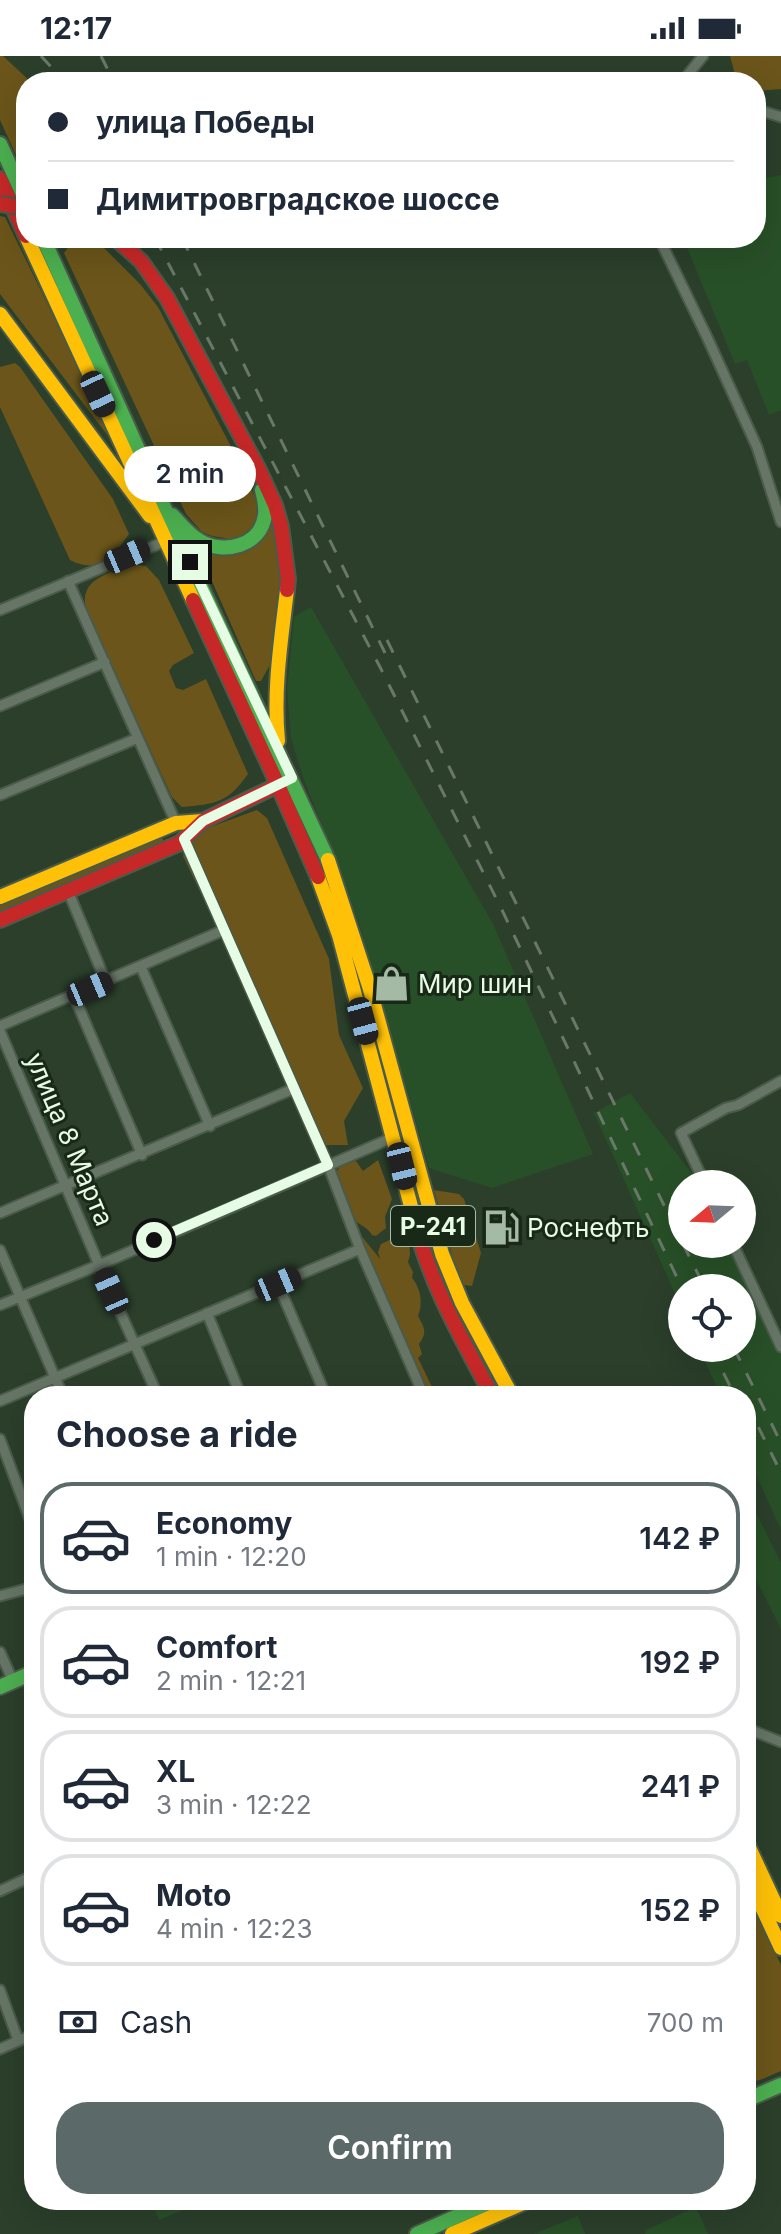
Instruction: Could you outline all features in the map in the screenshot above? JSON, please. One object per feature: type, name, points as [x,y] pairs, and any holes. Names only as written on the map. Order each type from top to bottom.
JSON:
[{"type":"main road","points":[[0,144],[16,179]]},
{"type":"main road","name":"Р-241","points":[[0,179],[16,215]]},
{"type":"main road","name":"Р-241","points":[[31,248],[342,897],[405,1116],[432,1224],[448,1271],[507,1386]]},
{"type":"main road","name":"Р-241","points":[[47,248],[164,507],[168,535],[279,750],[285,782],[339,935],[428,1267],[487,1386]]},
{"type":"main road","points":[[126,248],[141,261],[167,298],[275,505],[288,579],[276,682],[279,750]]},
{"type":"main road","points":[[0,314],[137,500],[168,535]]},
{"type":"main road","points":[[164,507],[189,533],[203,542],[225,548],[238,547],[253,537],[265,518],[259,470]]},
{"type":"main road","points":[[0,920],[180,843],[203,821],[285,782]]},
{"type":"main road","points":[[0,897],[176,823],[203,821]]},
{"type":"main road","points":[[756,1862],[781,1916]]},
{"type":"main road","points":[[756,1894],[781,1948]]},
{"type":"main road","points":[[756,2096],[781,2085]]},
{"type":"main road","points":[[417,2234],[471,2210]]},
{"type":"main road","points":[[452,2234],[507,2210]]},
{"type":"street","points":[[690,72],[703,56]]},
{"type":"street","points":[[664,248],[757,447],[781,522]]},
{"type":"street","points":[[0,610],[168,535]]},
{"type":"street","points":[[68,581],[176,823]]},
{"type":"street","points":[[0,706],[105,662]]},
{"type":"street","points":[[0,795],[138,738]]},
{"type":"street","points":[[184,839],[328,1165],[360,1249],[420,1386]]},
{"type":"street","points":[[68,891],[106,982]]},
{"type":"street","points":[[0,1029],[224,930]]},
{"type":"street","points":[[141,967],[210,1126]]},
{"type":"street","points":[[74,996],[142,1155]]},
{"type":"street","name":"улица 8 Марта","points":[[0,1029],[153,1386]]},
{"type":"street","points":[[698,1170],[681,1133],[781,1081]]},
{"type":"street","points":[[0,1213],[293,1089]]},
{"type":"street","points":[[0,1305],[394,1137]]},
{"type":"street","points":[[36,1386],[360,1249]]},
{"type":"street","points":[[0,1250],[59,1386]]},
{"type":"street","points":[[740,1258],[781,1347]]},
{"type":"street","points":[[278,1284],[322,1386]]},
{"type":"street","points":[[207,1313],[237,1386]]},
{"type":"street","points":[[0,1401],[24,1391]]},
{"type":"street","points":[[0,1439],[24,1503]]},
{"type":"street","points":[[0,1596],[24,1590]]},
{"type":"street","points":[[0,1652],[6,1684]]},
{"type":"street","points":[[756,1732],[781,1742]]},
{"type":"street","points":[[0,1891],[24,1880]]},
{"type":"street","points":[[0,1990],[18,2040]]},
{"type":"street","points":[[0,2049],[24,2038]]},
{"type":"shaded area","points":[[0,56],[3,56],[20,72],[16,72],[16,155],[0,120]]},
{"type":"shaded area","points":[[730,56],[781,56],[781,89],[766,90],[766,72],[734,72]]},
{"type":"shaded area","points":[[781,175],[781,410],[769,415],[747,360],[735,364],[687,248],[766,248],[766,178]]},
{"type":"shaded area","points":[[0,216],[5,217],[16,240],[16,248],[20,248],[118,449],[0,294]]},
{"type":"shaded area","points":[[68,248],[104,248],[158,307],[259,506],[256,524],[240,537],[231,539],[202,532],[186,514],[64,253]]},
{"type":"shaded area","points":[[15,363],[113,499],[129,534],[111,556],[97,564],[80,564],[70,560],[0,407],[0,367]]},
{"type":"shaded area","points":[[272,524],[279,557],[280,585],[272,661],[261,681],[256,681],[197,547],[221,554],[240,553],[256,543]]},
{"type":"shaded area","points":[[129,564],[146,566],[159,580],[194,653],[173,665],[169,671],[176,688],[183,690],[206,679],[248,774],[234,791],[220,800],[182,807],[172,797],[86,609],[85,599],[91,584]]},
{"type":"shaded area","points":[[311,607],[493,924],[593,1154],[492,1188],[429,1168],[359,923],[291,738],[287,688],[294,617]]},
{"type":"shaded area","points":[[257,810],[267,818],[329,959],[339,1035],[363,1088],[344,1121],[348,1145],[322,1145],[183,856],[194,833]]},
{"type":"shaded area","points":[[161,835],[165,845],[0,914],[0,904]]},
{"type":"shaded area","points":[[630,1093],[689,1170],[668,1170],[668,1258],[738,1258],[746,1274],[668,1274],[668,1278],[594,1113]]},
{"type":"shaded area","points":[[378,1160],[392,1199],[385,1217],[386,1228],[376,1236],[355,1221],[333,1177],[341,1165],[356,1161],[363,1171]]},
{"type":"shaded area","points":[[434,1190],[459,1194],[464,1199],[481,1253],[472,1286],[464,1285],[456,1269]]},
{"type":"shaded area","points":[[356,1233],[380,1259],[378,1252],[381,1244],[398,1237],[409,1238],[408,1262],[419,1291],[418,1316],[424,1330],[419,1344],[422,1354],[418,1358],[432,1386],[419,1386],[377,1300]]},
{"type":"shaded area","points":[[756,1294],[781,1344],[781,1530],[756,1474],[756,1386],[716,1386],[705,1362],[756,1362]]},
{"type":"shaded area","points":[[756,1513],[781,1563],[781,1629],[756,1579]]},
{"type":"shaded area","points":[[756,1911],[781,1965],[781,2071],[756,2081]]},
{"type":"shaded area","points":[[155,2210],[182,2210],[159,2220]]},
{"type":"shaded area","points":[[689,2210],[697,2210],[708,2234],[645,2234],[646,2230]]},
{"type":"shaded area","points":[[578,2216],[585,2234],[534,2234]]},
{"type":"railway","points":[[41,56],[56,72]]},
{"type":"railway","points":[[101,56],[109,72]]},
{"type":"railway","points":[[160,248],[380,667],[502,910],[675,1274]]},
{"type":"railway","points":[[187,248],[386,655]]},
{"type":"railway","points":[[387,640],[668,1213]]},
{"type":"railway","points":[[690,1258],[698,1274]]},
{"type":"railway","points":[[718,1362],[730,1386]]},
{"type":"railway","points":[[741,1362],[753,1386]]},
{"type":"railway","points":[[756,1392],[781,1443]]},
{"type":"railway","points":[[756,1422],[781,1473]]},
{"type":"traffic: fast","points":[[0,144],[16,179]]},
{"type":"traffic: fast","points":[[47,248],[328,860]]},
{"type":"traffic: fast","points":[[172,515],[200,541],[220,547],[240,545],[249,541],[262,526],[265,512],[262,490]]},
{"type":"traffic: fast","points":[[0,1687],[24,1676]]},
{"type":"traffic: fast","points":[[756,2096],[781,2085]]},
{"type":"traffic: fast","points":[[417,2234],[471,2210]]},
{"type":"traffic: slow","points":[[32,248],[193,600]]},
{"type":"traffic: slow","points":[[0,314],[150,516]]},
{"type":"traffic: slow","points":[[278,741],[277,684],[287,590]]},
{"type":"traffic: slow","points":[[0,897],[176,823],[203,821]]},
{"type":"traffic: slow","points":[[328,860],[369,986],[442,1254],[462,1303],[507,1386]]},
{"type":"traffic: slow","points":[[318,877],[339,935],[417,1229]]},
{"type":"traffic: slow","points":[[756,1862],[781,1916]]},
{"type":"traffic: slow","points":[[756,1894],[781,1948]]},
{"type":"traffic: slow","points":[[452,2234],[507,2210]]},
{"type":"traffic: jam","points":[[0,179],[16,214]]},
{"type":"traffic: jam","points":[[0,204],[16,206]]},
{"type":"traffic: jam","points":[[126,248],[141,261],[167,298],[259,470],[281,526],[287,590]]},
{"type":"traffic: jam","points":[[193,600],[318,877]]},
{"type":"traffic: jam","points":[[0,920],[180,843],[203,821],[278,785]]},
{"type":"traffic: jam","points":[[417,1229],[440,1294],[487,1386]]},
{"type":"place","name":"Мир шин","points":[[392,983]]},
{"type":"place","name":"Роснефть","points":[[501,1227]]},
{"type":"route","points":[[154,1240],[328,1165],[184,839],[203,821],[292,778],[190,562]]}]
